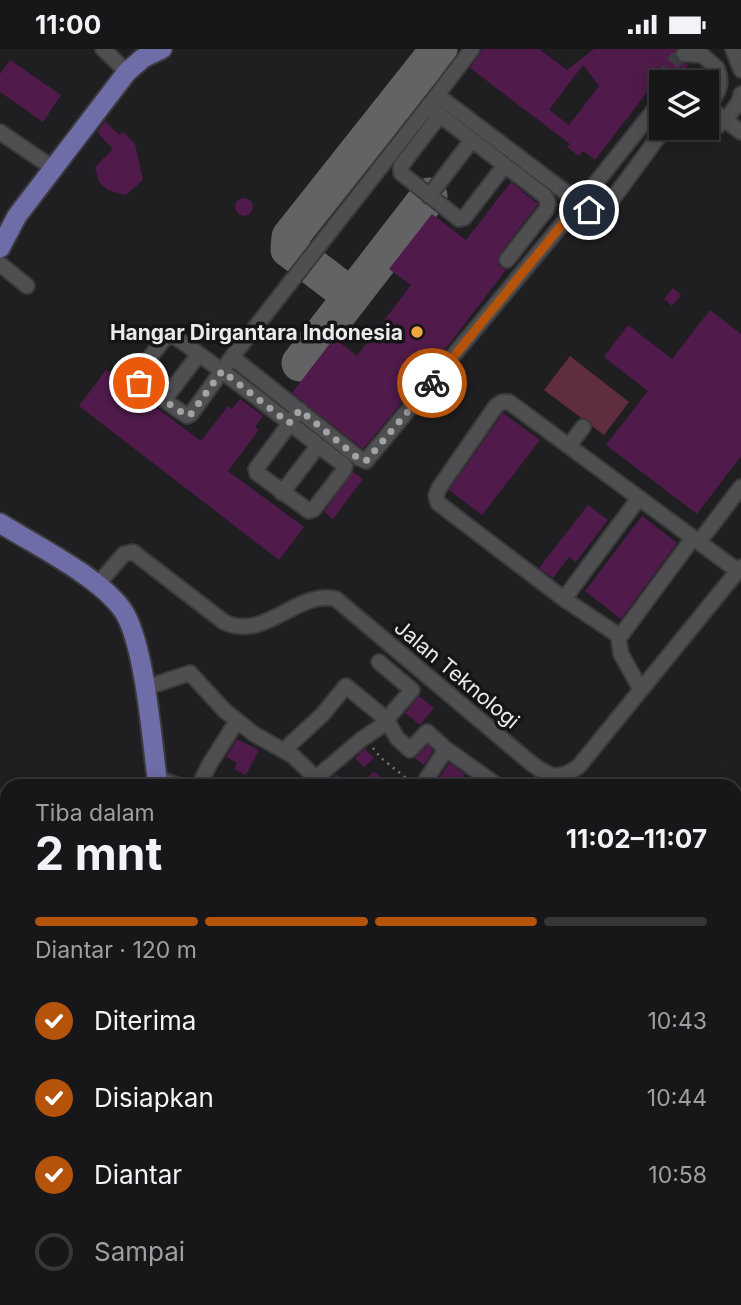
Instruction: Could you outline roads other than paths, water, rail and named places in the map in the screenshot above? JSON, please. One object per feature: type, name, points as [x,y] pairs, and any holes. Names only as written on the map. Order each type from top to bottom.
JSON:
[{"type":"main road","points":[[0,248],[18,216],[127,72],[143,58],[162,49]]},
{"type":"main road","points":[[0,523],[97,585],[122,609],[137,648],[158,779]]},
{"type":"street","points":[[103,49],[127,72]]},
{"type":"street","points":[[472,49],[435,105],[401,166],[401,173],[459,219],[464,218],[505,165]]},
{"type":"street","points":[[733,49],[741,70]]},
{"type":"street","points":[[688,52],[702,55],[713,62],[719,74],[720,87],[741,101]]},
{"type":"street","points":[[719,125],[741,101],[741,94]]},
{"type":"street","points":[[435,105],[472,141],[540,191],[548,203],[546,210],[507,260]]},
{"type":"street","points":[[435,105],[589,210],[607,208],[656,140]]},
{"type":"street","points":[[300,410],[289,423],[256,469],[257,474],[309,511],[314,509],[345,465],[318,446],[289,423],[222,371],[171,335],[165,338],[139,370],[137,379],[187,416],[191,414],[222,371],[232,357],[435,105]]},
{"type":"street","points":[[719,115],[741,132]]},
{"type":"street","points":[[232,357],[359,459],[366,461],[649,116]]},
{"type":"street","points":[[0,132],[54,168]]},
{"type":"street","points":[[429,196],[472,141]]},
{"type":"street","points":[[0,264],[27,286]]},
{"type":"street","points":[[164,400],[199,354]]},
{"type":"street","points":[[641,690],[621,654],[618,635],[564,599],[438,503],[436,496],[439,488],[496,406],[509,402],[739,569]]},
{"type":"street","points":[[569,446],[583,427]]},
{"type":"street","points":[[282,493],[318,446]]},
{"type":"street","points":[[618,635],[622,634],[741,487]]},
{"type":"street","points":[[564,599],[639,498]]},
{"type":"street","name":"Jalan Teknologi","points":[[97,585],[124,554],[133,552],[224,622],[233,626],[249,628],[322,597],[336,599],[546,774],[565,776],[579,766],[739,569]]},
{"type":"street","points":[[145,688],[190,673],[237,720],[254,734],[284,750],[316,778],[364,737],[374,732],[412,690],[379,662]]},
{"type":"street","points":[[284,750],[322,715],[346,686],[386,719],[397,738],[410,750],[427,732],[446,750],[488,779]]},
{"type":"street","points":[[202,779],[237,720]]},
{"type":"street","points":[[427,779],[446,750]]},
{"type":"tunnel","points":[[668,70],[684,54]]},
{"type":"place","name":"Hangar Dirgantara Indonesia","points":[[417,332]]}]
